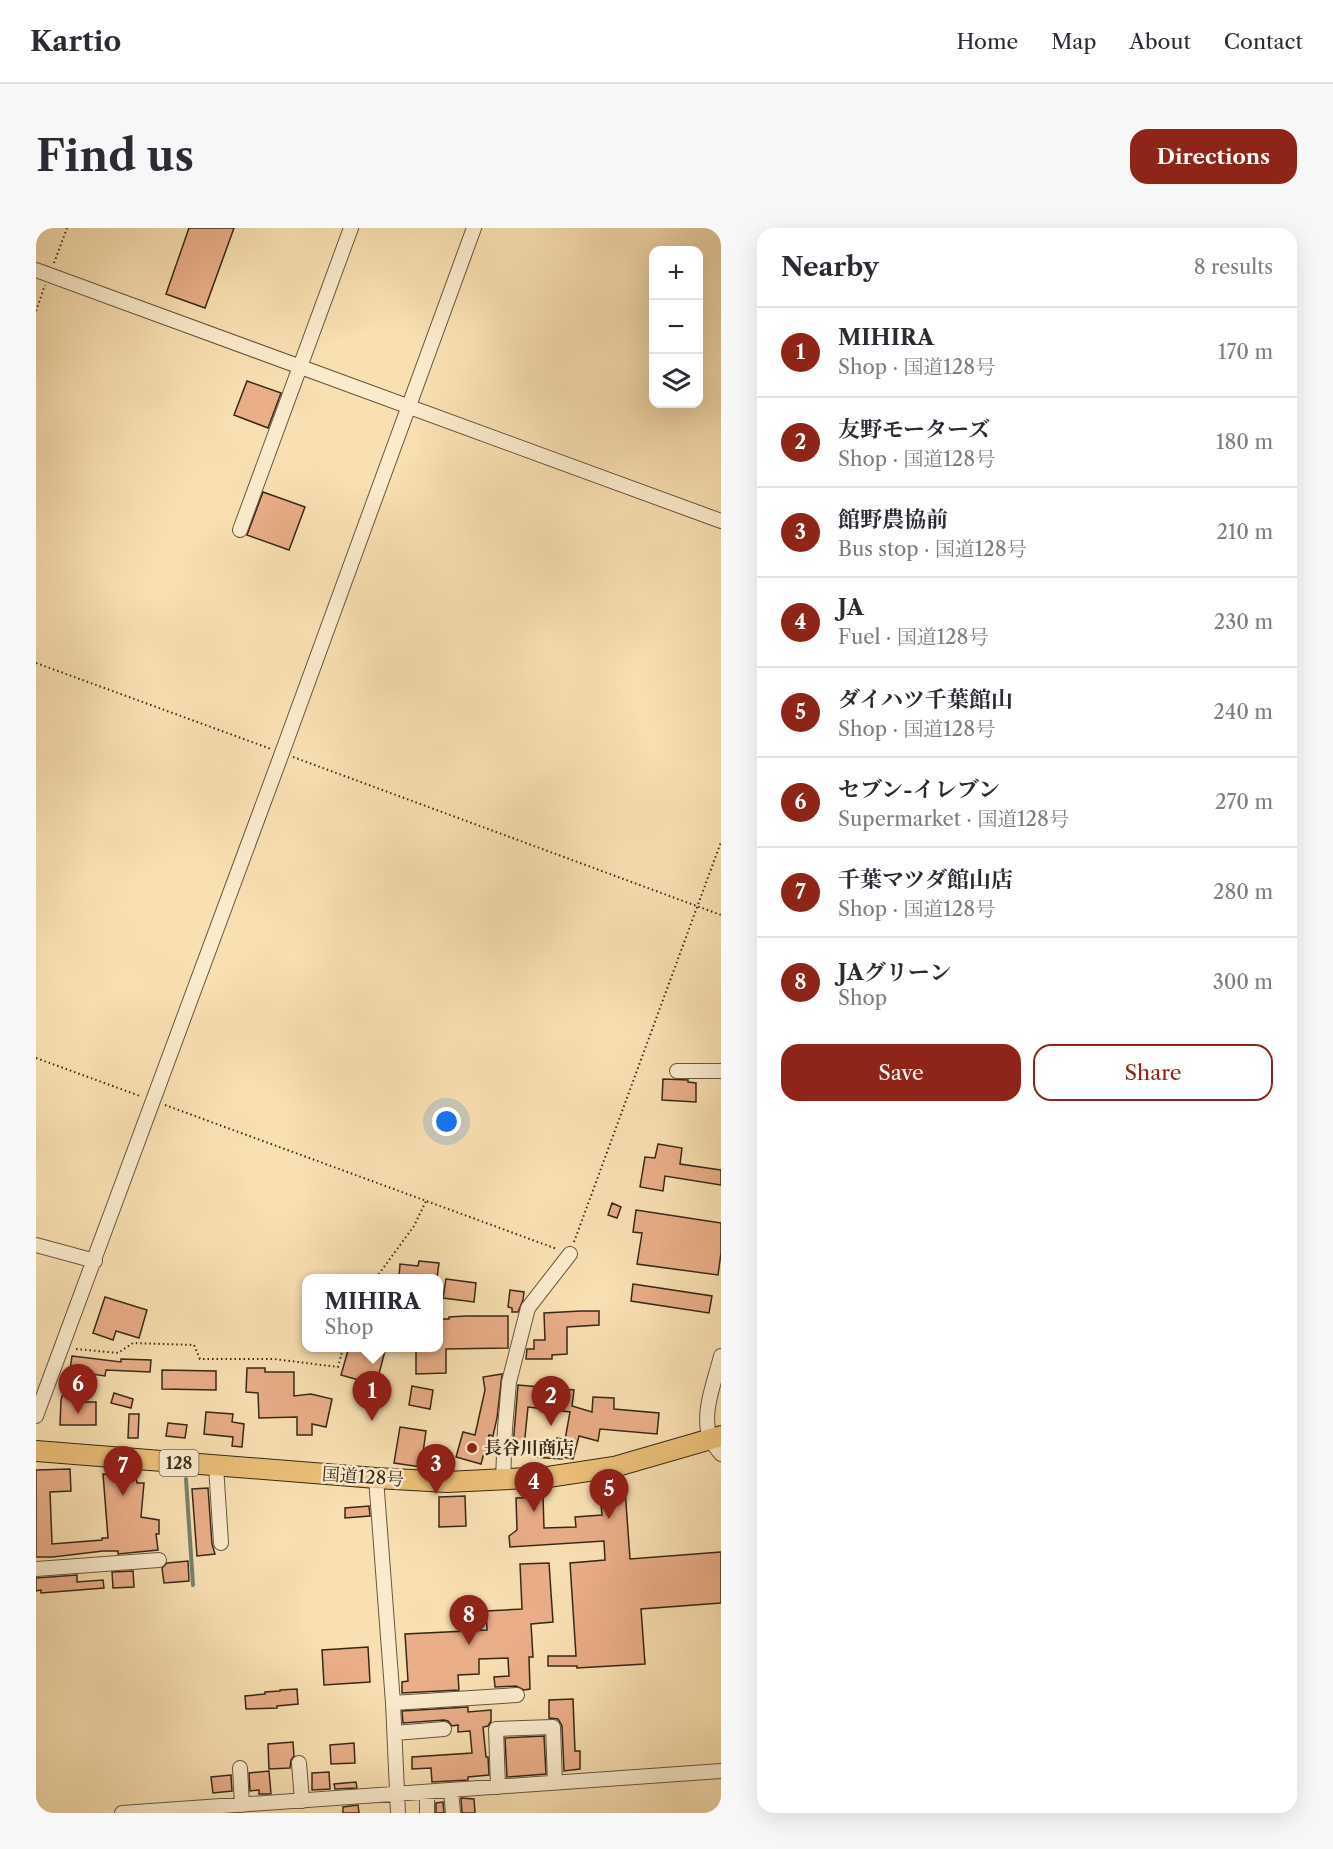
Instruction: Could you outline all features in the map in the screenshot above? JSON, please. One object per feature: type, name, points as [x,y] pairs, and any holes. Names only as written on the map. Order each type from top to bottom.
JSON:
[{"type":"highway","name":"国道128号","points":[[36,1451],[447,1482],[548,1477],[614,1467],[718,1443]]},
{"type":"street","points":[[240,530],[351,228]]},
{"type":"street","points":[[36,1416],[474,228]]},
{"type":"street","points":[[36,270],[721,521]]},
{"type":"street","points":[[676,1071],[721,1071]]},
{"type":"street","points":[[36,1245],[95,1261]]},
{"type":"street","points":[[503,1480],[509,1382],[528,1308],[570,1254]]},
{"type":"street","points":[[718,1443],[707,1424],[721,1356]]},
{"type":"street","points":[[216,1466],[221,1543]]},
{"type":"street","points":[[376,1478],[393,1703],[398,1813]]},
{"type":"street","points":[[36,1569],[159,1560]]},
{"type":"street","points":[[393,1703],[517,1695]]},
{"type":"street","points":[[498,1787],[496,1729],[553,1727],[555,1783]]},
{"type":"street","points":[[394,1733],[444,1729]]},
{"type":"street","points":[[299,1763],[302,1801]]},
{"type":"street","points":[[240,1768],[242,1805]]},
{"type":"street","points":[[122,1813],[721,1772]]},
{"type":"street","points":[[451,1790],[453,1813]]},
{"type":"street","points":[[427,1792],[427,1813]]},
{"type":"path","points":[[36,663],[721,915]]},
{"type":"path","points":[[36,1058],[570,1254],[721,842]]},
{"type":"path","points":[[379,1274],[414,1227],[426,1201]]},
{"type":"path","points":[[61,1347],[118,1353],[133,1343],[194,1345],[200,1359],[274,1359],[338,1367],[342,1352]]},
{"type":"building","points":[[189,228],[234,228],[205,308],[166,294]]},
{"type":"building","points":[[247,381],[281,393],[268,428],[234,415]]},
{"type":"building","points":[[263,492],[305,507],[289,550],[247,535]]},
{"type":"building","points":[[663,1079],[688,1080],[688,1082],[696,1083],[696,1102],[662,1100]]},
{"type":"building","points":[[658,1144],[682,1148],[680,1164],[721,1170],[721,1185],[665,1176],[663,1191],[640,1187],[645,1157],[655,1158]]},
{"type":"building","points":[[612,1203],[621,1207],[617,1218],[608,1215]]},
{"type":"building","points":[[636,1210],[721,1223],[718,1275],[637,1264],[642,1233],[633,1232]]},
{"type":"building","points":[[419,1261],[439,1263],[438,1274],[399,1274],[400,1264],[418,1266]]},
{"type":"building","points":[[446,1279],[476,1283],[474,1302],[443,1298]]},
{"type":"building","points":[[633,1284],[712,1296],[709,1313],[631,1301]]},
{"type":"building","points":[[510,1290],[524,1292],[518,1312],[512,1312],[512,1308],[508,1307]]},
{"type":"building","points":[[105,1297],[147,1310],[139,1338],[116,1331],[113,1340],[93,1333]]},
{"type":"building","points":[[599,1311],[599,1325],[567,1327],[567,1354],[552,1355],[552,1359],[526,1359],[527,1349],[534,1349],[534,1340],[545,1340],[544,1313]]},
{"type":"building","points":[[508,1316],[508,1348],[446,1349],[446,1373],[416,1374],[416,1352],[443,1352],[443,1319],[449,1319],[449,1317]]},
{"type":"building","points":[[348,1352],[385,1352],[376,1385],[341,1375]]},
{"type":"building","points":[[72,1356],[121,1362],[121,1359],[151,1360],[150,1372],[106,1370],[105,1376],[92,1374],[82,1402],[96,1402],[96,1425],[60,1425],[61,1400]]},
{"type":"building","points":[[247,1368],[265,1368],[265,1372],[294,1372],[294,1396],[311,1394],[332,1399],[326,1427],[312,1424],[312,1435],[297,1435],[297,1417],[259,1418],[258,1393],[246,1392]]},
{"type":"building","points":[[162,1370],[216,1371],[216,1390],[162,1389]]},
{"type":"building","points":[[502,1374],[493,1436],[489,1435],[481,1464],[456,1457],[463,1432],[475,1435],[485,1390],[483,1377]]},
{"type":"building","points":[[518,1385],[574,1390],[572,1406],[592,1412],[593,1397],[614,1398],[614,1409],[659,1413],[657,1434],[600,1429],[598,1441],[579,1436],[573,1459],[533,1457],[534,1443],[555,1445],[557,1438],[565,1440],[570,1412],[528,1407],[524,1447],[513,1446]]},
{"type":"building","points":[[412,1386],[433,1390],[430,1409],[409,1405]]},
{"type":"building","points":[[114,1393],[133,1399],[131,1408],[111,1403]]},
{"type":"building","points":[[206,1412],[233,1414],[232,1422],[244,1424],[242,1447],[232,1446],[233,1437],[204,1434]]},
{"type":"building","points":[[129,1414],[139,1414],[138,1438],[128,1438]]},
{"type":"building","points":[[168,1423],[187,1425],[185,1438],[166,1436]]},
{"type":"building","points":[[400,1427],[426,1431],[421,1467],[394,1463]]},
{"type":"building","points":[[70,1469],[71,1491],[50,1492],[52,1544],[108,1538],[103,1474],[136,1476],[137,1483],[144,1483],[141,1517],[159,1520],[159,1534],[156,1534],[158,1550],[118,1554],[118,1551],[103,1551],[36,1557],[36,1470]]},
{"type":"building","points":[[208,1488],[212,1544],[215,1554],[197,1556],[192,1489]]},
{"type":"building","points":[[625,1489],[630,1559],[721,1552],[721,1603],[641,1609],[645,1664],[577,1668],[577,1666],[548,1666],[548,1656],[576,1656],[570,1563],[605,1560],[604,1541],[510,1547],[509,1536],[517,1530],[516,1498],[543,1497],[544,1528],[576,1527],[575,1517],[602,1515],[600,1491]]},
{"type":"building","points":[[465,1496],[466,1526],[439,1527],[439,1497]]},
{"type":"building","points":[[369,1506],[370,1516],[345,1518],[345,1508]]},
{"type":"building","points":[[188,1561],[189,1581],[164,1583],[162,1568],[167,1563]]},
{"type":"building","points":[[549,1563],[553,1622],[531,1624],[533,1657],[529,1657],[530,1689],[524,1690],[516,1686],[495,1687],[494,1677],[509,1676],[508,1658],[479,1659],[479,1674],[458,1675],[459,1690],[402,1693],[402,1682],[408,1681],[405,1634],[487,1630],[486,1611],[522,1609],[520,1564]]},
{"type":"building","points":[[133,1571],[134,1587],[113,1588],[112,1572]]},
{"type":"building","points":[[77,1575],[77,1582],[103,1580],[104,1588],[41,1593],[41,1590],[36,1591],[36,1578]]},
{"type":"building","points":[[368,1647],[370,1682],[324,1685],[322,1650]]},
{"type":"building","points":[[297,1689],[298,1704],[277,1706],[277,1708],[246,1709],[245,1696]]},
{"type":"building","points":[[573,1699],[575,1751],[580,1751],[580,1769],[564,1771],[562,1726],[558,1719],[549,1718],[549,1700]]},
{"type":"building","points":[[468,1707],[468,1712],[491,1710],[491,1721],[488,1726],[483,1727],[489,1775],[468,1777],[468,1780],[432,1782],[431,1768],[412,1769],[412,1757],[472,1753],[470,1731],[458,1732],[458,1725],[452,1726],[444,1720],[403,1723],[402,1711]]},
{"type":"building","points":[[544,1736],[546,1774],[507,1777],[505,1738]]},
{"type":"building","points":[[293,1742],[294,1756],[290,1768],[269,1769],[268,1744]]},
{"type":"building","points":[[354,1743],[355,1763],[331,1764],[330,1745]]},
{"type":"building","points":[[269,1771],[271,1794],[259,1794],[259,1790],[250,1791],[249,1773]]},
{"type":"building","points":[[329,1772],[330,1789],[312,1790],[312,1773]]},
{"type":"building","points":[[231,1775],[232,1791],[213,1793],[211,1777]]},
{"type":"building","points":[[356,1782],[357,1788],[335,1789],[334,1784]]},
{"type":"building","points":[[461,1798],[474,1799],[475,1813],[462,1813]]},
{"type":"building","points":[[443,1802],[444,1813],[436,1813],[436,1803]]},
{"type":"building","points":[[358,1805],[359,1813],[343,1813],[343,1807]]},
{"type":"waterway","points":[[186,1479],[193,1585]]},
{"type":"place","name":"セブン-イレブン","points":[[78,1414]]},
{"type":"place","name":"MIHIRA","points":[[372,1421]]},
{"type":"place","name":"友野モーターズ","points":[[551,1426]]},
{"type":"place","name":"長谷川商店","points":[[472,1448]]},
{"type":"place","name":"館野農協前","points":[[436,1494]]},
{"type":"place","name":"千葉マツダ館山店","points":[[123,1496]]},
{"type":"place","name":"JA","points":[[534,1512]]},
{"type":"place","name":"ダイハツ千葉館山","points":[[609,1519]]},
{"type":"place","name":"JAグリーン","points":[[469,1645]]}]
